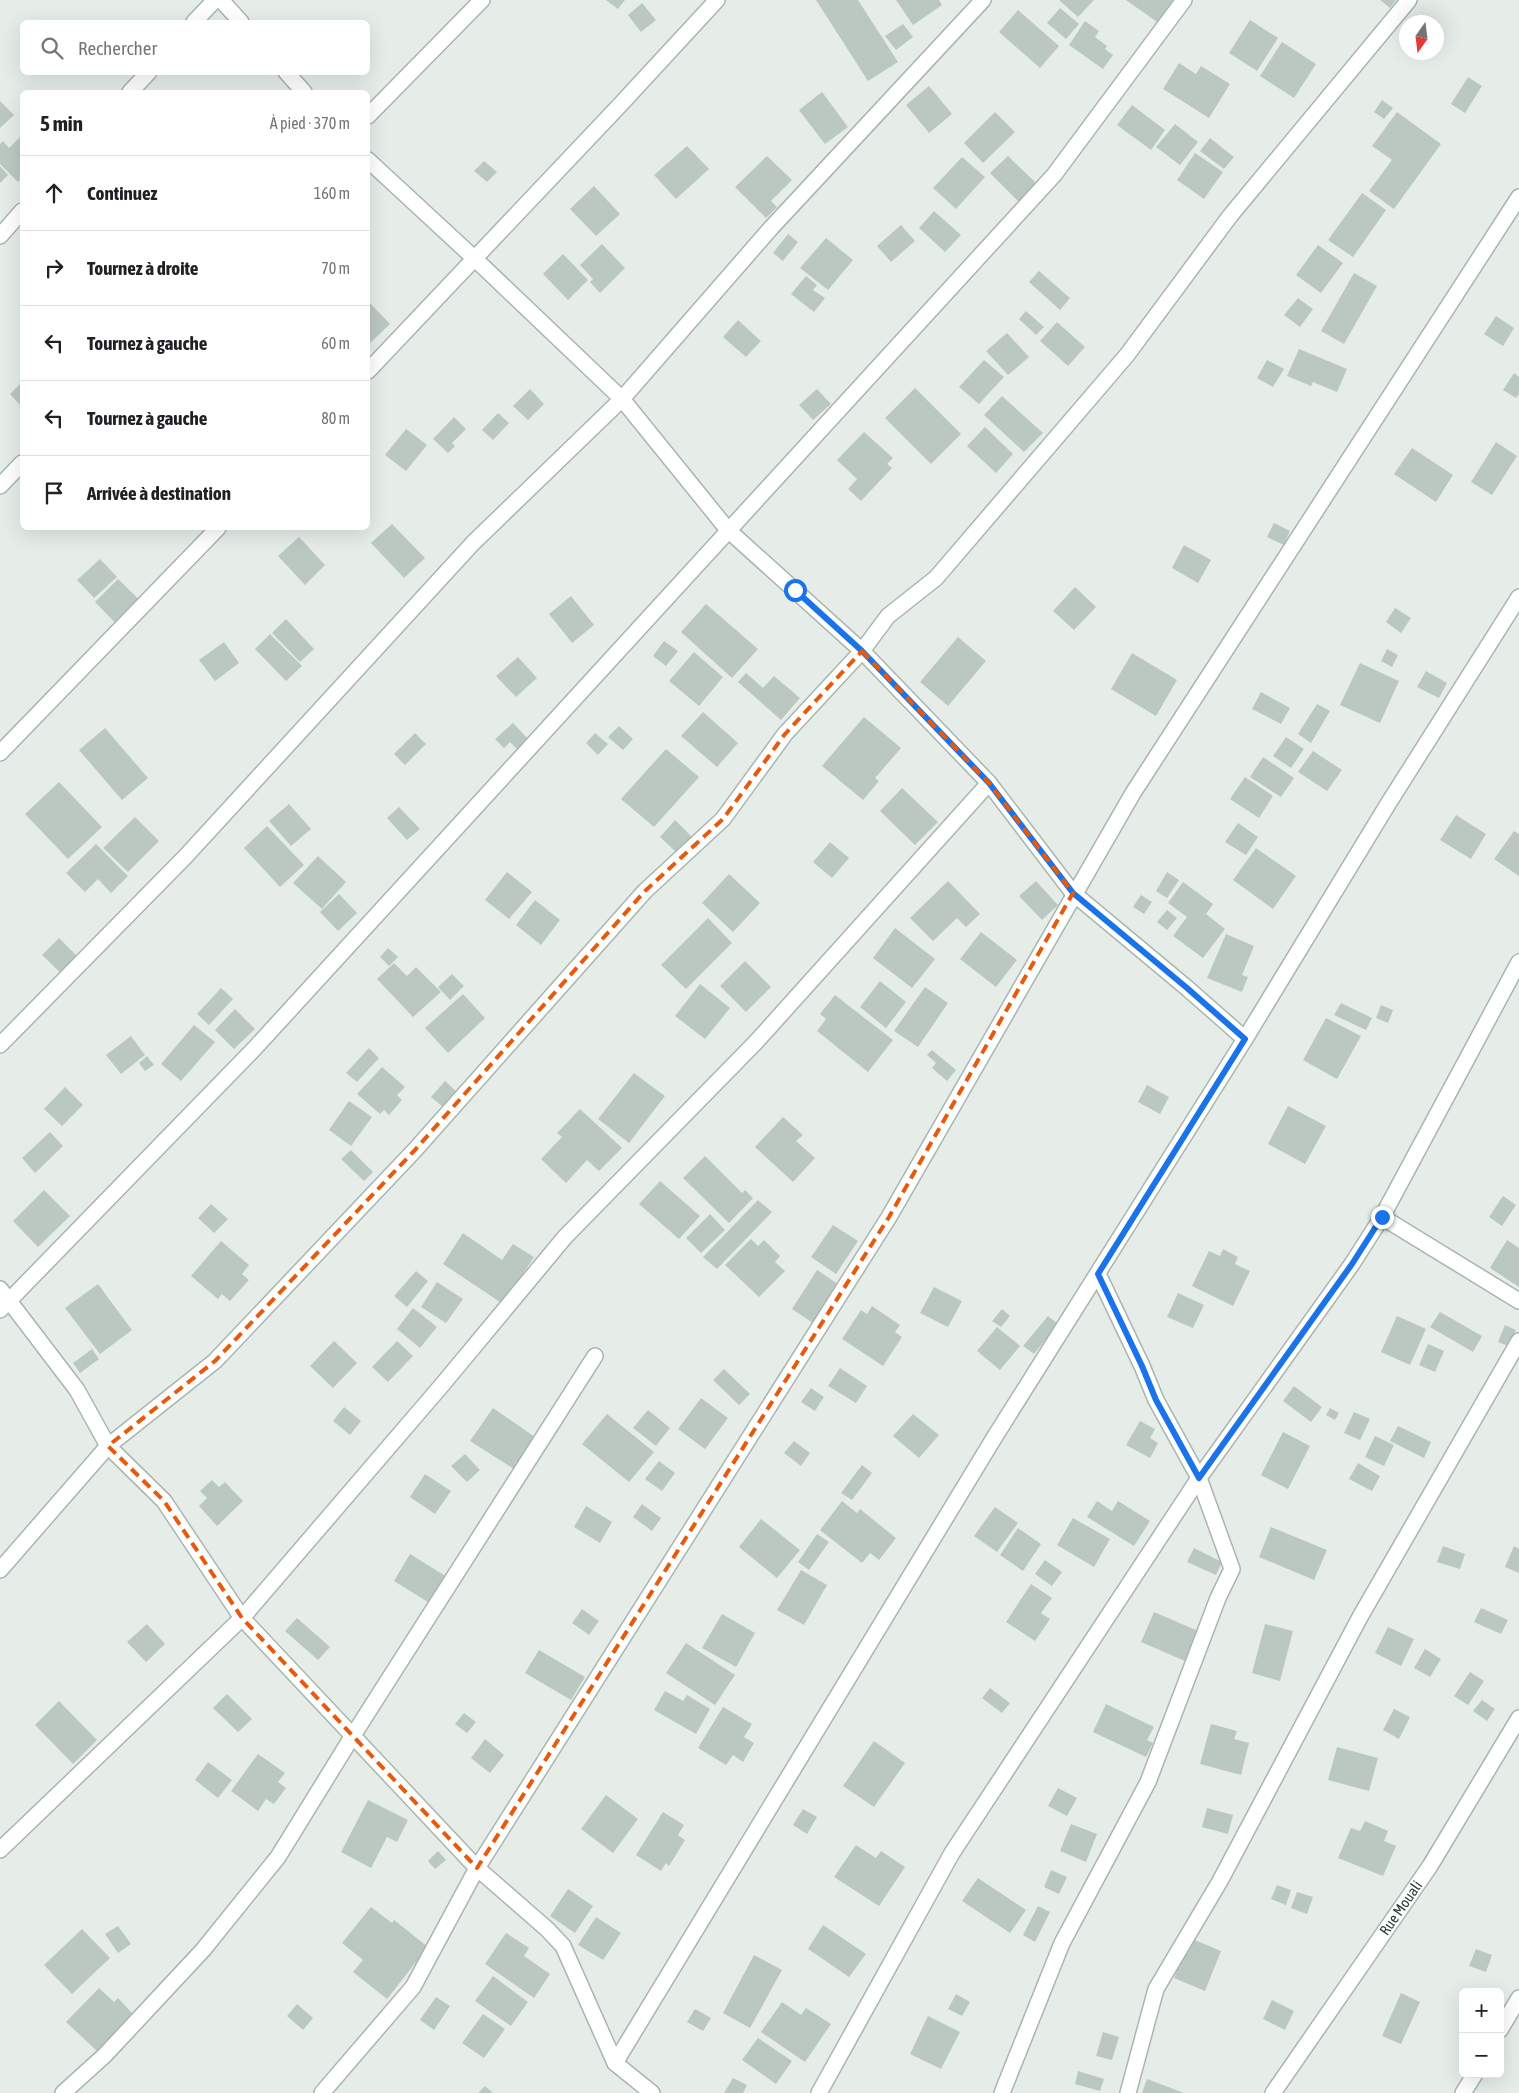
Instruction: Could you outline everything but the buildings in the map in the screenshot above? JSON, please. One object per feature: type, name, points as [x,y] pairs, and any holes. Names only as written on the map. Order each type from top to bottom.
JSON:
[{"type":"street","points":[[196,20],[214,0]]},
{"type":"street","points":[[221,0],[239,20]]},
{"type":"street","points":[[370,114],[482,0]]},
{"type":"street","points":[[370,369],[717,0]]},
{"type":"street","points":[[0,1045],[185,857],[473,543],[622,399],[771,228],[983,0]]},
{"type":"street","points":[[652,2093],[615,2063],[562,1946],[548,1929],[477,1868],[242,1618],[164,1501],[108,1446],[77,1390],[3,1300],[254,1049],[1054,175],[1184,0]]},
{"type":"street","points":[[0,1570],[108,1446],[222,1354],[414,1151],[644,891],[723,819],[785,734],[862,651],[888,616],[936,578],[1127,355],[1230,216],[1409,0]]},
{"type":"street","points":[[132,90],[146,75]]},
{"type":"street","points":[[289,75],[302,90]]},
{"type":"street","points":[[370,162],[622,399],[728,530],[862,651],[989,783],[1073,893],[1245,1039]]},
{"type":"street","points":[[322,2093],[413,1987],[477,1868],[889,1217],[1132,793],[1519,197]]},
{"type":"street","points":[[0,236],[20,213]]},
{"type":"street","points":[[0,486],[20,465]]},
{"type":"street","points":[[0,753],[216,530]]},
{"type":"street","points":[[615,2063],[994,1438],[1245,1039],[1388,804],[1519,597]]},
{"type":"street","points":[[0,1850],[242,1618],[442,1385],[565,1236],[756,1042],[989,783]]},
{"type":"street","points":[[818,2093],[952,1853],[1199,1478],[1352,1264],[1382,1217],[1519,962]]},
{"type":"street","points":[[1382,1217],[1519,1301]]},
{"type":"street","points":[[1002,2093],[1062,1944],[1148,1782],[1218,1598],[1232,1569],[1199,1478],[1156,1400],[1098,1274]]},
{"type":"street","points":[[1128,2093],[1156,1989],[1220,1881],[1360,1617],[1519,1341]]},
{"type":"street","points":[[63,2093],[105,2055],[203,1950],[278,1856],[595,1356]]},
{"type":"street","name":"Rue Mouali","points":[[1272,2093],[1430,1866],[1519,1718]]},
{"type":"street","points":[[1504,2023],[1519,1998]]},
{"type":"street","points":[[1463,2093],[1472,2078]]},
{"type":"highlighted area","points":[[862,651],[989,783],[1073,893],[889,1217],[477,1868],[242,1618],[164,1501],[108,1446],[215,1361],[414,1151],[645,891],[723,819],[785,734]]},
{"type":"route","points":[[795,590],[862,651],[989,783],[1073,893],[1245,1039],[1098,1274],[1156,1400],[1199,1478],[1352,1264],[1382,1217]]}]
